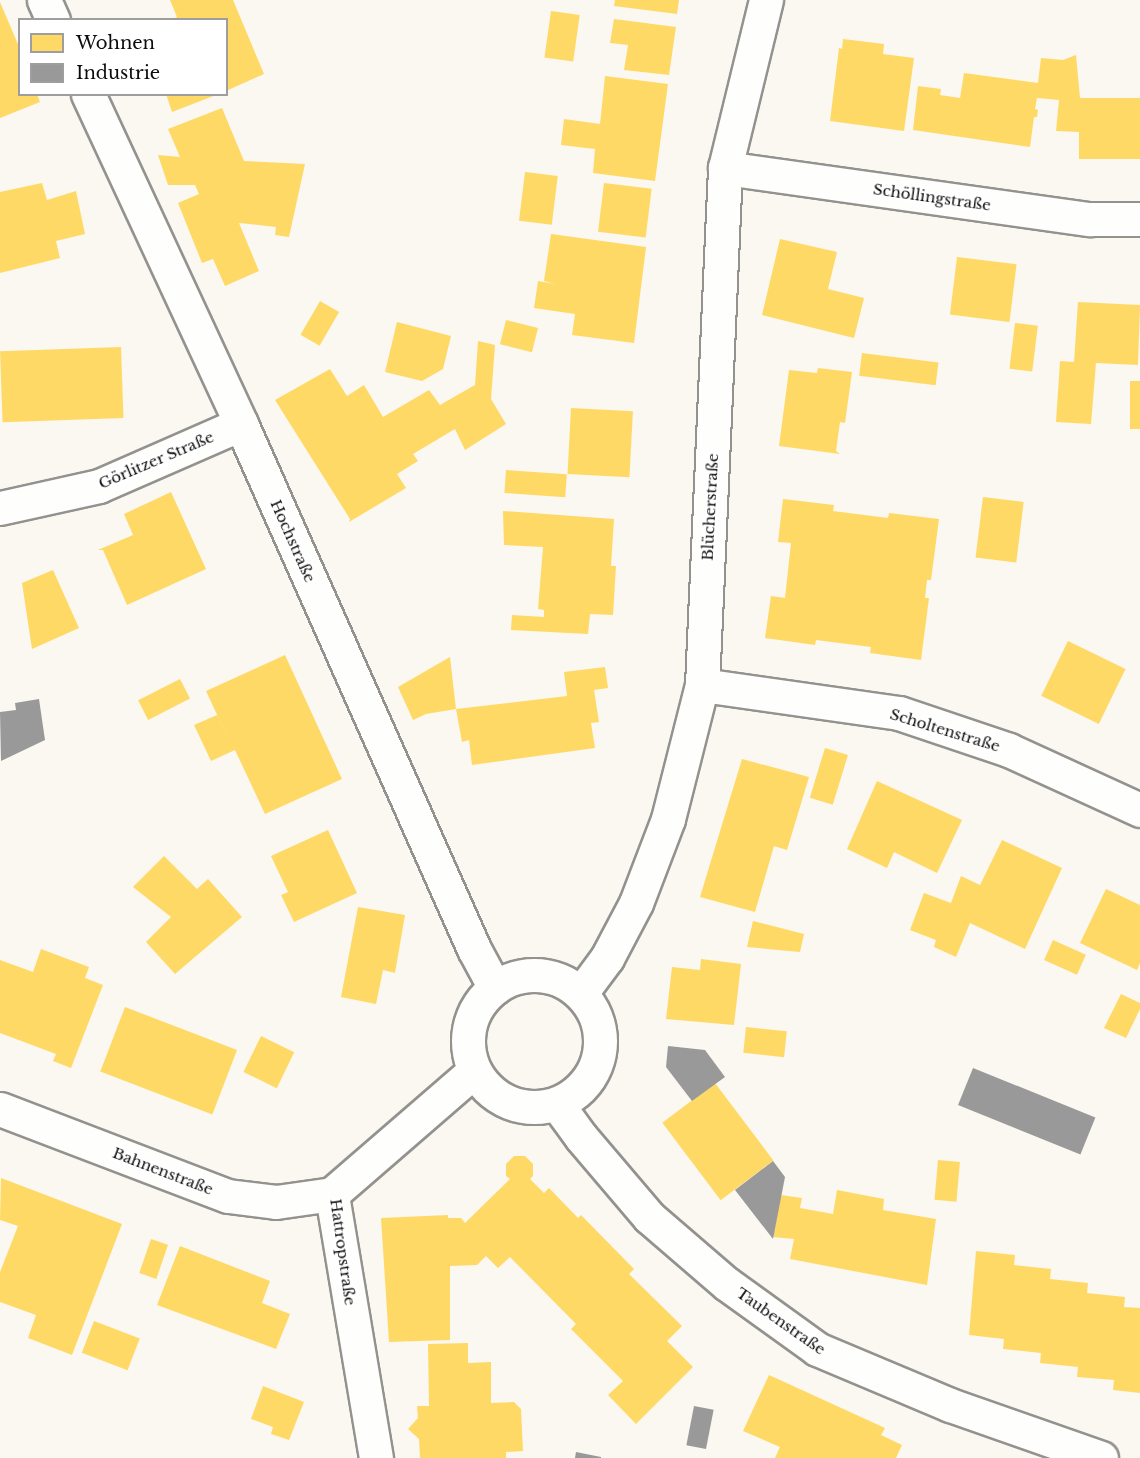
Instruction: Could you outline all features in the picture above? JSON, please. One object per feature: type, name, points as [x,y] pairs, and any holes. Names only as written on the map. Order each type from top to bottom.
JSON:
[{"type":"street","points":[[44,0],[52,18]]},
{"type":"street","name":"Blücherstraße","points":[[581,993],[607,958],[636,903],[668,819],[702,685],[725,168],[766,0]]},
{"type":"street","name":"Hochstraße","points":[[89,96],[241,424],[474,949],[495,988]]},
{"type":"street","name":"Schöllingstraße","points":[[725,168],[1090,219],[1140,219]]},
{"type":"street","name":"Görlitzer Straße","points":[[0,508],[99,486],[241,424]]},
{"type":"street","name":"Scholtenstraße","points":[[702,685],[899,713],[1009,750],[1140,810]]},
{"type":"street","points":[[522,975],[554,977],[581,993],[599,1024],[600,1054],[584,1085],[557,1104],[521,1107],[494,1094],[474,1071],[468,1047],[471,1020],[482,1000],[495,988],[522,975]]},
{"type":"street","name":"Hattropstraße","points":[[376,1458],[332,1194],[474,1071]]},
{"type":"street","name":"Taubenstraße","points":[[557,1104],[580,1137],[649,1217],[727,1284],[817,1349],[950,1405],[1101,1458]]},
{"type":"street","name":"Bahnenstraße","points":[[0,1109],[228,1196],[276,1202],[332,1194]]},
{"type":"building: Wohnen","points":[[170,0],[233,0],[264,74],[228,90],[228,18],[175,18],[177,17]]},
{"type":"building: Wohnen","points":[[615,0],[679,0],[677,14],[614,6]]},
{"type":"building: Wohnen","points":[[0,2],[18,44],[18,96],[38,96],[40,102],[0,118]]},
{"type":"building: Wohnen","points":[[551,11],[580,15],[573,62],[544,58]]},
{"type":"building: Wohnen","points":[[614,19],[676,27],[669,75],[624,70],[628,45],[610,43]]},
{"type":"building: Wohnen","points":[[843,39],[884,44],[883,54],[914,58],[904,131],[830,121],[839,48],[842,49]]},
{"type":"building: Wohnen","points":[[1076,55],[1080,98],[1140,98],[1140,159],[1079,159],[1079,132],[1056,131],[1059,100],[1037,98],[1035,109],[1038,110],[1037,117],[1034,117],[1030,147],[913,130],[918,86],[941,89],[940,95],[960,98],[964,73],[1038,83],[1041,58],[1063,60]]},
{"type":"building: Wohnen","points":[[605,76],[668,84],[655,181],[593,173],[595,149],[561,145],[564,119],[600,124]]},
{"type":"building: Wohnen","points":[[167,96],[213,96],[172,112]]},
{"type":"building: Wohnen","points":[[222,108],[244,161],[305,164],[289,237],[275,235],[276,227],[239,223],[259,271],[225,286],[213,259],[202,263],[178,203],[199,194],[195,185],[168,185],[158,155],[180,157],[168,129]]},
{"type":"building: Wohnen","points":[[525,172],[558,176],[552,225],[519,221]]},
{"type":"building: Wohnen","points":[[42,183],[47,200],[76,191],[85,234],[56,241],[60,258],[0,273],[0,192]]},
{"type":"building: Wohnen","points":[[604,183],[652,189],[646,237],[598,232]]},
{"type":"building: Wohnen","points":[[551,234],[646,247],[634,343],[572,335],[575,314],[534,308],[538,281],[555,284],[544,281]]},
{"type":"building: Wohnen","points":[[780,239],[837,252],[828,289],[864,298],[854,338],[762,315]]},
{"type":"building: Wohnen","points":[[957,257],[1017,264],[1009,322],[950,315]]},
{"type":"building: Wohnen","points":[[320,301],[339,312],[320,346],[300,335]]},
{"type":"building: Wohnen","points":[[1078,302],[1140,305],[1138,365],[1096,363],[1091,424],[1056,422],[1060,361],[1074,362]]},
{"type":"building: Wohnen","points":[[506,320],[538,328],[532,352],[500,344]]},
{"type":"building: Wohnen","points":[[397,322],[451,336],[443,369],[422,381],[385,372]]},
{"type":"building: Wohnen","points":[[1015,323],[1038,326],[1032,371],[1009,369]]},
{"type":"building: Wohnen","points":[[478,341],[495,345],[491,399],[506,424],[465,450],[455,429],[413,454],[418,461],[397,474],[406,488],[349,522],[350,519],[275,400],[330,369],[347,396],[364,385],[383,417],[429,390],[440,405],[475,385]]},
{"type":"building: Wohnen","points":[[121,347],[123,418],[3,422],[0,351]]},
{"type":"building: Wohnen","points":[[862,353],[938,362],[936,385],[859,376]]},
{"type":"building: Wohnen","points":[[818,368],[852,372],[845,423],[840,422],[836,451],[840,454],[779,446],[789,370],[817,373]]},
{"type":"building: Wohnen","points":[[1130,381],[1140,381],[1140,429],[1130,429]]},
{"type":"building: Wohnen","points":[[571,408],[633,411],[629,477],[568,474]]},
{"type":"building: Wohnen","points":[[506,470],[567,474],[565,497],[504,493]]},
{"type":"building: Wohnen","points":[[171,492],[206,569],[127,605],[103,550],[98,550],[133,535],[124,514]]},
{"type":"building: Wohnen","points":[[983,497],[1024,502],[1016,563],[976,558]]},
{"type":"building: Wohnen","points":[[783,499],[834,505],[833,511],[888,518],[889,513],[939,519],[931,580],[927,580],[925,598],[929,598],[921,660],[870,653],[871,647],[816,640],[815,645],[765,638],[771,596],[785,598],[791,543],[778,542]]},
{"type":"building: Wohnen","points":[[503,511],[614,519],[611,566],[616,566],[613,615],[590,614],[588,634],[511,630],[512,615],[544,617],[544,610],[538,609],[543,547],[504,545]]},
{"type":"building: Wohnen","points":[[53,570],[79,628],[32,649],[22,583]]},
{"type":"building: Wohnen","points":[[1068,641],[1126,669],[1099,724],[1041,696]]},
{"type":"building: Wohnen","points":[[285,655],[342,779],[265,814],[235,750],[211,761],[194,725],[217,715],[233,749],[206,691]]},
{"type":"building: Wohnen","points":[[450,657],[456,709],[426,714],[413,720],[398,687]]},
{"type":"building: Wohnen","points":[[605,667],[608,688],[594,690],[599,722],[591,723],[595,748],[472,765],[469,740],[462,742],[456,709],[567,696],[564,672]]},
{"type":"building: Wohnen","points":[[180,679],[190,699],[148,720],[138,700]]},
{"type":"building: Wohnen","points":[[825,748],[848,755],[833,805],[810,798]]},
{"type":"building: Wohnen","points":[[742,759],[809,777],[787,850],[774,846],[755,912],[700,897]]},
{"type":"building: Wohnen","points":[[877,781],[962,820],[937,873],[894,852],[887,868],[847,849]]},
{"type":"building: Wohnen","points":[[328,830],[357,893],[294,922],[281,895],[288,892],[271,856]]},
{"type":"building: Wohnen","points":[[1002,840],[1062,868],[1025,949],[970,923],[956,957],[934,947],[936,940],[910,930],[924,893],[951,903],[961,876],[980,885]]},
{"type":"building: Wohnen","points":[[164,856],[197,889],[208,879],[242,917],[175,974],[146,942],[171,917],[133,887]]},
{"type":"building: Wohnen","points":[[1106,889],[1140,905],[1140,963],[1137,970],[1080,943]]},
{"type":"building: Wohnen","points":[[358,907],[405,915],[395,973],[383,970],[376,1004],[341,997]]},
{"type":"building: Wohnen","points":[[753,921],[804,934],[800,952],[747,947]]},
{"type":"building: Wohnen","points":[[1053,940],[1086,955],[1077,975],[1044,960]]},
{"type":"building: Wohnen","points":[[41,949],[89,967],[85,978],[103,985],[71,1068],[53,1061],[56,1054],[0,1033],[0,960],[33,972]]},
{"type":"building: Wohnen","points":[[701,959],[741,964],[734,1025],[666,1019],[672,967],[700,970]]},
{"type":"building: Wohnen","points":[[1121,994],[1140,1003],[1140,1009],[1126,1038],[1104,1028]]},
{"type":"building: Wohnen","points":[[125,1007],[237,1050],[212,1114],[100,1071]]},
{"type":"building: Wohnen","points":[[746,1027],[787,1031],[784,1057],[743,1053]]},
{"type":"building: Wohnen","points":[[261,1036],[294,1052],[277,1088],[243,1072]]},
{"type":"building: Wohnen","points":[[715,1083],[773,1160],[721,1200],[662,1123]]},
{"type":"building: Wohnen","points":[[514,1156],[525,1156],[533,1164],[533,1176],[530,1179],[544,1193],[549,1188],[578,1218],[581,1215],[634,1269],[629,1274],[682,1326],[667,1341],[693,1367],[636,1424],[608,1395],[623,1381],[571,1329],[576,1324],[510,1257],[498,1268],[486,1256],[477,1265],[450,1266],[450,1340],[389,1342],[381,1218],[448,1215],[448,1218],[461,1218],[465,1223],[510,1179],[506,1176],[506,1164]]},
{"type":"building: Wohnen","points":[[938,1160],[960,1162],[956,1202],[935,1200]]},
{"type":"building: Wohnen","points":[[1,1178],[122,1224],[72,1355],[28,1338],[36,1315],[0,1302],[0,1272],[18,1226],[0,1220]]},
{"type":"building: Wohnen","points":[[837,1190],[884,1199],[883,1210],[936,1219],[927,1285],[790,1259],[794,1239],[773,1237],[781,1195],[802,1198],[800,1208],[833,1214]]},
{"type":"building: Wohnen","points":[[151,1239],[168,1245],[156,1279],[139,1273]]},
{"type":"building: Wohnen","points":[[180,1246],[270,1281],[262,1303],[290,1314],[276,1349],[157,1305]]},
{"type":"building: Wohnen","points":[[976,1251],[1015,1255],[1014,1265],[1051,1269],[1050,1279],[1088,1283],[1087,1293],[1125,1297],[1124,1307],[1140,1308],[1140,1393],[1113,1390],[1114,1380],[1077,1377],[1078,1367],[1040,1363],[1041,1353],[1003,1349],[1004,1339],[969,1335]]},
{"type":"building: Wohnen","points":[[94,1321],[140,1339],[128,1370],[82,1353]]},
{"type":"building: Wohnen","points":[[468,1343],[468,1363],[491,1362],[491,1403],[514,1402],[521,1409],[523,1451],[506,1452],[506,1458],[420,1458],[419,1439],[408,1429],[418,1418],[417,1406],[429,1406],[428,1344]]},
{"type":"building: Wohnen","points":[[769,1375],[885,1428],[881,1435],[902,1445],[896,1458],[775,1458],[780,1447],[743,1431]]},
{"type":"building: Wohnen","points":[[263,1386],[304,1402],[289,1440],[271,1434],[273,1427],[251,1419]]},
{"type":"building: Industrie","points":[[39,699],[45,740],[1,761],[0,712],[16,710],[15,703]]},
{"type":"building: Industrie","points":[[668,1046],[705,1050],[725,1077],[692,1101],[666,1067]]},
{"type":"building: Industrie","points":[[973,1068],[1095,1117],[1080,1155],[958,1105]]},
{"type":"building: Industrie","points":[[773,1161],[785,1177],[773,1239],[735,1190]]},
{"type":"building: Industrie","points":[[694,1406],[714,1410],[706,1449],[686,1445]]},
{"type":"building: Industrie","points":[[576,1452],[601,1457],[601,1458],[575,1458]]}]
